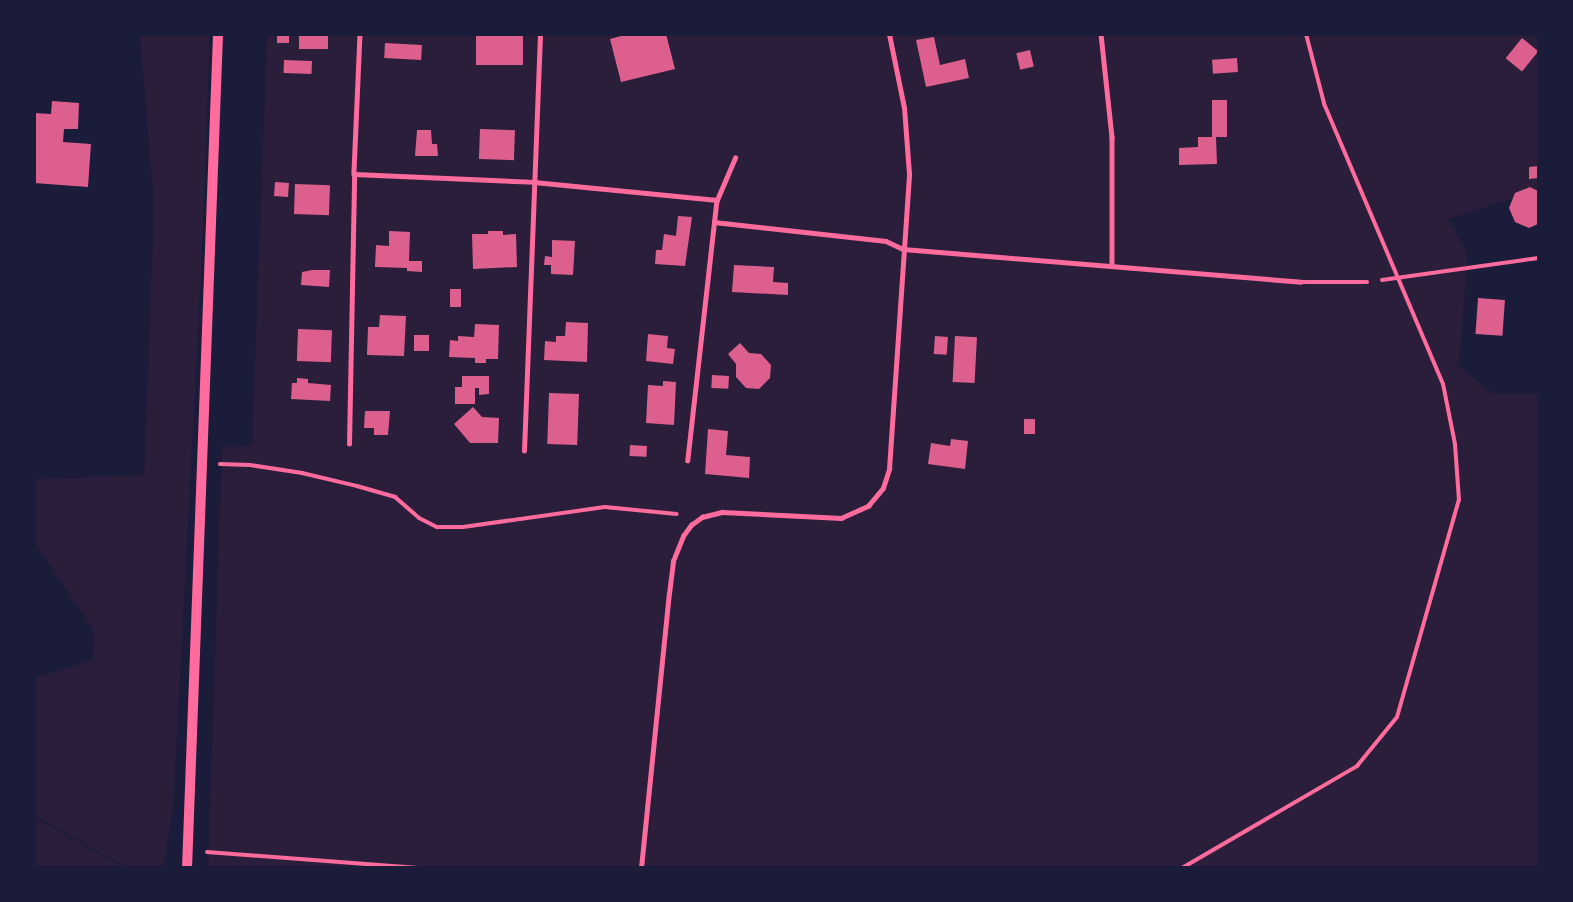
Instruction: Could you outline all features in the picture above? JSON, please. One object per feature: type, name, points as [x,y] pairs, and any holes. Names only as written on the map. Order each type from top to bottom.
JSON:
[{"type":"street","points":[[187,867],[218,34]]},
{"type":"lane","points":[[349,444],[354,174],[360,34]]},
{"type":"lane","points":[[524,451],[540,34]]},
{"type":"lane","points":[[641,867],[674,561],[683,536],[691,525],[702,517],[722,512],[841,518],[868,506],[883,489],[889,469],[909,174],[904,108],[889,34]]},
{"type":"lane","points":[[1101,34],[1112,137],[1112,266]]},
{"type":"lane","points":[[688,460],[717,200],[735,158]]},
{"type":"lane","points":[[354,174],[534,182],[717,200]]},
{"type":"lane","points":[[714,222],[886,242],[903,249],[1301,282],[1367,282]]},
{"type":"path","points":[[1182,867],[1357,765],[1397,717],[1459,500],[1455,444],[1443,384],[1324,103],[1306,34]]},
{"type":"path","points":[[1367,282],[1539,258]]},
{"type":"path","points":[[202,463],[250,465],[357,486],[395,497],[419,518],[437,527],[475,525],[605,507],[634,508],[702,517]]},
{"type":"path","points":[[188,851],[418,867]]},
{"type":"shaded area","points":[[140,35],[210,35],[201,274],[173,810],[163,868],[126,867],[34,815],[35,678],[93,660],[94,630],[35,542],[35,479],[144,475],[154,205]]},
{"type":"shaded area","points":[[267,35],[1538,35],[1538,190],[1448,219],[1468,254],[1459,362],[1456,363],[1493,394],[1538,394],[1538,867],[208,868],[222,447],[252,446]]},
{"type":"shaded area","points":[[35,818],[124,867],[35,867]]},
{"type":"building","points":[[277,34],[289,34],[289,43],[277,43]]},
{"type":"building","points":[[299,34],[328,34],[328,49],[299,49]]},
{"type":"building","points":[[476,34],[523,34],[523,65],[476,65]]},
{"type":"building","points":[[629,34],[666,34],[675,69],[621,82],[610,39]]},
{"type":"building","points":[[934,37],[940,65],[965,59],[969,78],[926,87],[916,40]]},
{"type":"building","points":[[1522,38],[1538,52],[1522,71],[1506,58]]},
{"type":"building","points":[[385,43],[422,45],[421,60],[384,58]]},
{"type":"building","points":[[1030,50],[1034,67],[1020,70],[1016,53]]},
{"type":"building","points":[[1237,58],[1238,72],[1213,74],[1212,60]]},
{"type":"building","points":[[284,60],[312,61],[312,74],[284,73]]},
{"type":"building","points":[[1212,100],[1227,100],[1227,137],[1212,137]]},
{"type":"building","points":[[52,101],[79,103],[78,129],[64,129],[63,142],[91,144],[88,187],[34,183],[34,113],[51,114]]},
{"type":"building","points":[[480,129],[515,130],[514,160],[479,159]]},
{"type":"building","points":[[417,130],[431,130],[432,144],[437,144],[438,156],[415,156]]},
{"type":"building","points":[[1198,137],[1216,137],[1217,164],[1179,165],[1179,148],[1198,147]]},
{"type":"building","points":[[1538,166],[1538,178],[1529,179],[1529,167]]},
{"type":"building","points":[[275,182],[289,183],[288,197],[274,196]]},
{"type":"building","points":[[295,184],[330,185],[329,215],[294,214]]},
{"type":"building","points":[[1530,187],[1538,191],[1538,224],[1529,228],[1515,222],[1509,208],[1515,193]]},
{"type":"building","points":[[678,216],[692,217],[685,266],[655,264],[656,250],[662,250],[664,234],[676,236]]},
{"type":"building","points":[[389,231],[410,232],[409,261],[422,261],[422,272],[407,271],[407,268],[375,267],[376,245],[389,246]]},
{"type":"building","points":[[488,231],[503,231],[503,235],[516,234],[517,267],[473,269],[472,234],[488,234]]},
{"type":"building","points":[[552,240],[575,241],[573,275],[551,274],[551,265],[544,265],[545,256],[552,257]]},
{"type":"building","points":[[734,265],[774,267],[773,282],[788,283],[788,295],[732,292]]},
{"type":"building","points":[[330,270],[329,287],[301,285],[302,272]]},
{"type":"building","points":[[450,289],[461,289],[461,307],[450,307]]},
{"type":"building","points":[[1478,298],[1505,300],[1502,336],[1475,334]]},
{"type":"building","points":[[380,315],[406,316],[404,356],[367,355],[368,327],[379,327]]},
{"type":"building","points":[[566,322],[588,323],[587,362],[544,360],[545,341],[556,342],[556,336],[565,336]]},
{"type":"building","points":[[475,324],[499,325],[498,359],[486,359],[486,363],[475,363],[475,358],[449,357],[450,340],[458,341],[458,336],[474,337]]},
{"type":"building","points":[[298,329],[332,330],[331,362],[297,361]]},
{"type":"building","points":[[648,334],[668,336],[667,348],[675,349],[673,364],[646,361]]},
{"type":"building","points":[[414,335],[429,335],[429,351],[414,351]]},
{"type":"building","points":[[935,336],[948,337],[947,355],[934,354]]},
{"type":"building","points":[[955,336],[977,337],[975,383],[953,382]]},
{"type":"building","points":[[740,343],[749,353],[761,354],[771,365],[770,378],[759,389],[746,388],[736,377],[736,364],[728,354]]},
{"type":"building","points":[[712,375],[729,376],[728,389],[711,388]]},
{"type":"building","points":[[462,376],[489,376],[489,394],[479,395],[479,388],[475,388],[475,404],[455,404],[455,387],[462,387]]},
{"type":"building","points":[[297,378],[308,379],[308,383],[331,385],[330,401],[291,399],[292,383],[297,383]]},
{"type":"building","points":[[663,381],[676,382],[674,425],[646,423],[648,385],[663,386]]},
{"type":"building","points":[[549,393],[579,394],[577,445],[547,444]]},
{"type":"building","points":[[473,407],[482,417],[499,418],[498,443],[470,443],[454,424]]},
{"type":"building","points":[[365,411],[390,411],[388,435],[374,435],[374,428],[364,428]]},
{"type":"building","points":[[1024,419],[1035,419],[1035,434],[1024,434]]},
{"type":"building","points":[[708,429],[728,431],[726,455],[750,457],[749,478],[705,474]]},
{"type":"building","points":[[951,439],[968,441],[965,469],[928,464],[931,443],[950,446]]},
{"type":"building","points":[[630,445],[647,446],[646,457],[629,456]]}]
